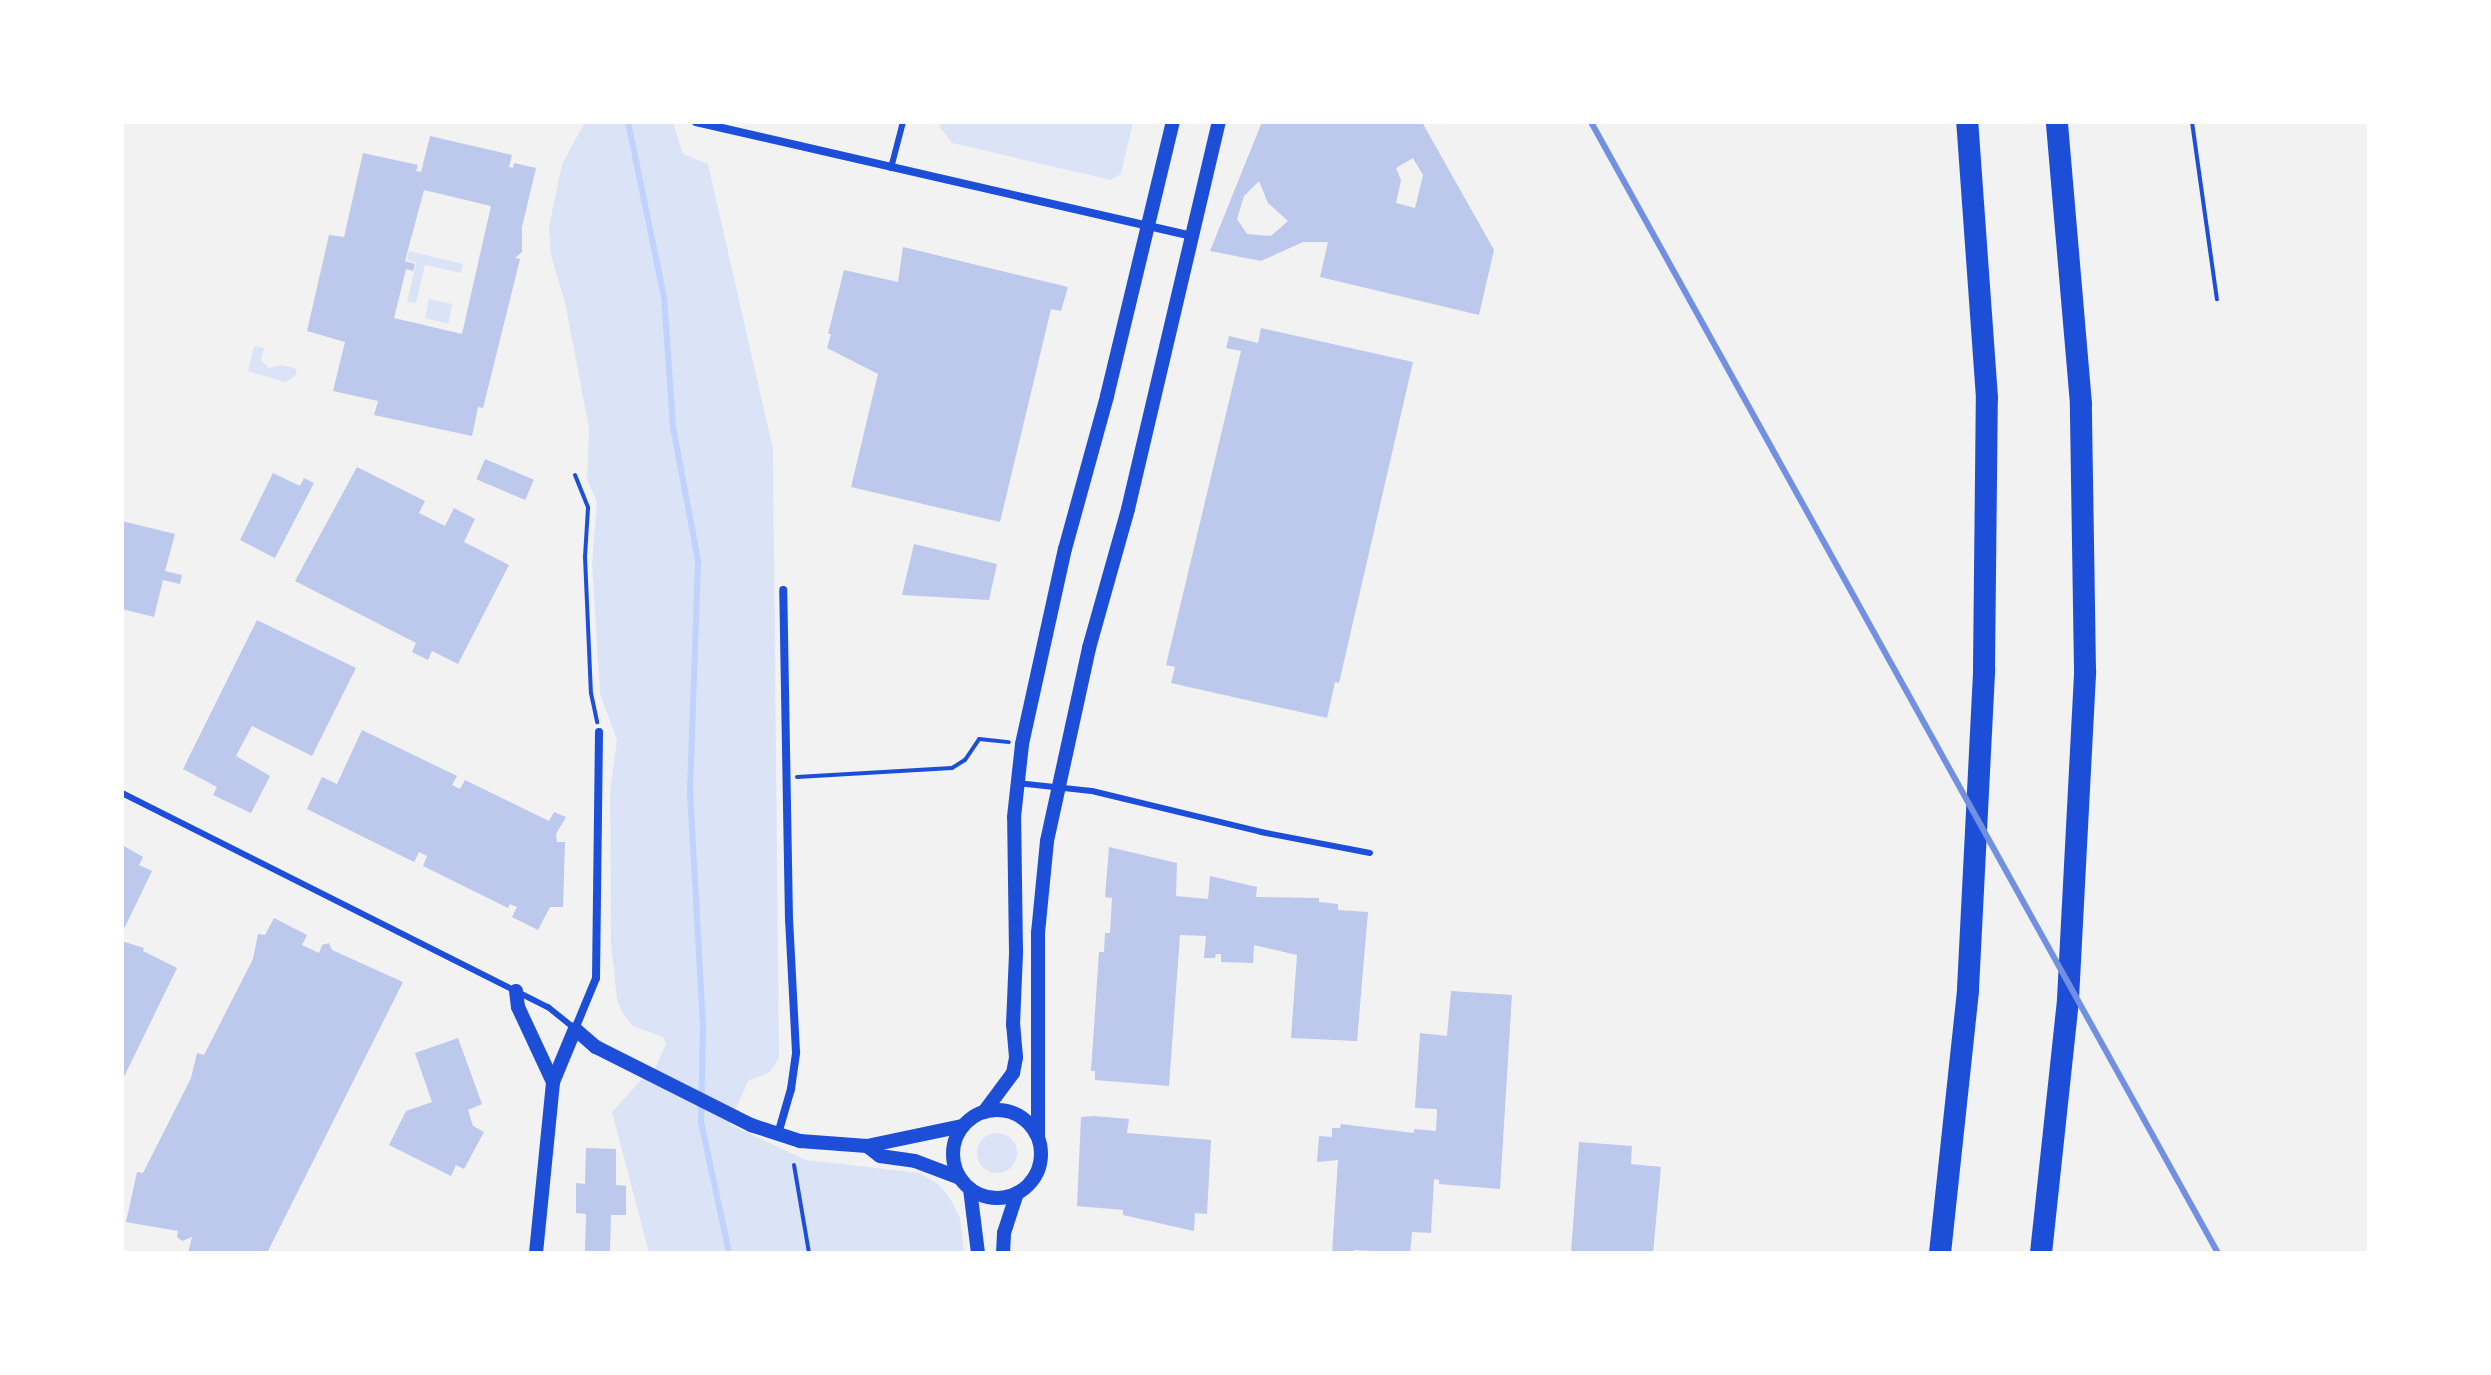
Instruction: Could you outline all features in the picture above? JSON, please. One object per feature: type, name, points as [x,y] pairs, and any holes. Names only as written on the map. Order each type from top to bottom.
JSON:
[{"type":"highway","points":[[1940,1253],[1968,989],[1984,668],[1987,398],[1967,122]]},
{"type":"highway","points":[[2041,1253],[2068,999],[2079,836],[2085,670],[2081,404],[2057,122]]},
{"type":"street","points":[[696,122],[1192,236]]},
{"type":"street","points":[[575,1029],[596,1047],[654,1077],[751,1125],[800,1141],[867,1146],[963,1126],[984,1112],[1013,1073],[1016,1057],[1013,1005],[1017,783],[1022,744],[1065,549],[1173,122]]},
{"type":"street","points":[[867,1146],[880,1156],[915,1161],[993,1198],[1017,1193],[1029,1186],[1041,1162],[1038,1136],[1038,933],[1047,841],[1089,648],[1128,509],[1219,122]]},
{"type":"street","points":[[778,1134],[791,1089],[796,1052],[783,590]]},
{"type":"street","points":[[536,1253],[553,1082],[596,978],[599,732]]},
{"type":"street","points":[[516,991],[518,1007],[553,1082]]},
{"type":"street","points":[[984,1112],[997,1109],[1021,1116],[1038,1136]]},
{"type":"street","points":[[963,1126],[953,1152],[965,1183],[978,1253]]},
{"type":"street","points":[[1003,1253],[1004,1233],[1017,1193]]},
{"type":"lane","points":[[891,168],[903,122]]},
{"type":"lane","points":[[1017,783],[1057,785],[1261,832],[1370,853]]},
{"type":"lane","points":[[122,793],[548,1007],[575,1029]]},
{"type":"path","points":[[2192,122],[2217,299]]},
{"type":"path","points":[[575,475],[588,508],[585,557],[590,681],[599,732]]},
{"type":"path","points":[[787,778],[952,768],[965,760],[979,739],[995,738],[1022,744]]},
{"type":"path","points":[[794,1165],[809,1253]]},
{"type":"shaded area","points":[[585,122],[673,122],[683,154],[708,164],[773,449],[779,1058],[770,1072],[748,1081],[729,1124],[806,1160],[920,1173],[938,1184],[950,1198],[960,1218],[964,1253],[649,1253],[612,1112],[642,1079],[652,1075],[666,1044],[663,1037],[633,1026],[617,1000],[611,944],[610,791],[617,740],[600,694],[592,564],[597,502],[587,479],[589,429],[565,302],[551,256],[549,227],[562,164]]},
{"type":"shaded area","points":[[940,122],[1133,122],[1121,174],[1111,180],[952,143],[939,126]]},
{"type":"shaded area","points":[[409,251],[463,264],[461,273],[425,265],[416,303],[407,302],[416,263],[407,260]]},
{"type":"shaded area","points":[[429,299],[452,304],[448,324],[425,319]]},
{"type":"shaded area","points":[[254,346],[264,348],[261,360],[269,368],[282,365],[297,369],[295,376],[285,382],[248,371]]},
{"type":"shaded area","points":[[997,1133],[1011,1139],[1017,1153],[1011,1167],[997,1173],[983,1167],[977,1153],[983,1139]]},
{"type":"building","points":[[1262,122],[1422,122],[1494,250],[1479,315],[1320,277],[1328,242],[1303,242],[1261,261],[1210,251]],"holes":[[[1413,158],[1423,175],[1415,208],[1396,203],[1401,180],[1396,168]],[[1259,181],[1268,203],[1288,221],[1271,236],[1247,234],[1237,219],[1244,196]]]},
{"type":"building","points":[[430,136],[512,155],[509,167],[513,168],[514,163],[536,168],[522,227],[522,252],[515,258],[520,259],[483,408],[478,407],[472,436],[374,415],[378,401],[333,391],[345,342],[307,331],[329,235],[344,237],[363,153],[418,165],[416,171],[421,172]],"holes":[[[424,190],[491,206],[462,334],[394,318],[406,269],[413,271],[415,264],[405,261]]]},
{"type":"building","points":[[903,247],[1068,287],[1061,311],[1051,309],[1000,522],[851,487],[878,374],[827,348],[831,334],[828,334],[844,270],[898,282]]},
{"type":"building","points":[[1261,328],[1413,362],[1339,683],[1335,682],[1327,718],[1171,683],[1175,667],[1166,665],[1241,351],[1226,348],[1229,336],[1258,343]]},
{"type":"building","points":[[485,459],[534,480],[525,500],[476,479]]},
{"type":"building","points":[[357,467],[425,501],[419,513],[445,526],[454,508],[475,519],[464,542],[509,565],[458,664],[432,651],[428,660],[412,652],[416,643],[295,581]]},
{"type":"building","points":[[273,473],[300,486],[304,478],[314,483],[275,558],[240,540]]},
{"type":"building","points":[[122,521],[175,534],[165,571],[182,575],[180,584],[163,580],[154,617],[122,609]]},
{"type":"building","points":[[914,544],[997,564],[989,600],[902,595]]},
{"type":"building","points":[[257,620],[356,668],[312,756],[252,726],[236,756],[270,776],[251,813],[213,795],[217,787],[183,769]]},
{"type":"building","points":[[362,730],[457,776],[452,785],[460,789],[465,780],[549,821],[554,812],[566,817],[556,834],[557,842],[565,842],[563,907],[550,907],[538,930],[512,917],[517,907],[510,904],[508,908],[423,866],[427,856],[419,852],[414,862],[307,809],[322,777],[337,784]]},
{"type":"building","points":[[122,845],[143,857],[139,865],[152,871],[122,933]]},
{"type":"building","points":[[1109,847],[1177,863],[1176,896],[1208,899],[1210,876],[1257,887],[1256,897],[1319,898],[1319,902],[1338,904],[1338,910],[1368,912],[1357,1041],[1291,1038],[1297,955],[1254,945],[1253,963],[1221,962],[1221,954],[1216,954],[1215,958],[1204,958],[1206,936],[1180,935],[1169,1086],[1095,1080],[1095,1071],[1091,1071],[1099,952],[1104,952],[1105,933],[1110,933],[1112,898],[1105,897]]},
{"type":"building","points":[[274,918],[307,935],[302,945],[319,953],[322,945],[329,943],[332,950],[403,982],[267,1253],[188,1253],[192,1237],[182,1241],[177,1237],[178,1231],[126,1222],[137,1172],[143,1173],[191,1078],[197,1053],[204,1055],[253,959],[258,934],[265,935]]},
{"type":"building","points":[[122,941],[144,948],[143,951],[177,968],[122,1081]]},
{"type":"building","points":[[1451,991],[1512,995],[1500,1189],[1439,1184],[1439,1180],[1434,1179],[1431,1233],[1412,1232],[1410,1253],[1354,1250],[1354,1253],[1332,1253],[1338,1160],[1317,1162],[1319,1136],[1332,1137],[1332,1128],[1340,1128],[1341,1124],[1414,1133],[1414,1129],[1436,1131],[1437,1109],[1415,1108],[1420,1033],[1447,1036]]},
{"type":"building","points":[[458,1038],[482,1104],[468,1110],[473,1126],[484,1132],[464,1169],[456,1165],[451,1176],[389,1145],[406,1111],[432,1102],[415,1053]]},
{"type":"building","points":[[1081,1117],[1129,1119],[1127,1133],[1211,1140],[1207,1214],[1195,1213],[1194,1231],[1123,1215],[1123,1210],[1077,1206]]},
{"type":"building","points":[[1579,1142],[1632,1146],[1631,1164],[1661,1167],[1653,1253],[1571,1253]]},
{"type":"building","points":[[586,1148],[616,1149],[616,1185],[626,1186],[626,1215],[611,1215],[610,1251],[585,1251],[586,1214],[576,1213],[576,1183],[585,1184]]},
{"type":"waterway","points":[[628,122],[664,297],[673,427],[698,561],[690,793],[703,1025],[701,1122],[729,1253]]},
{"type":"railway","points":[[1591,122],[2218,1253]]}]
